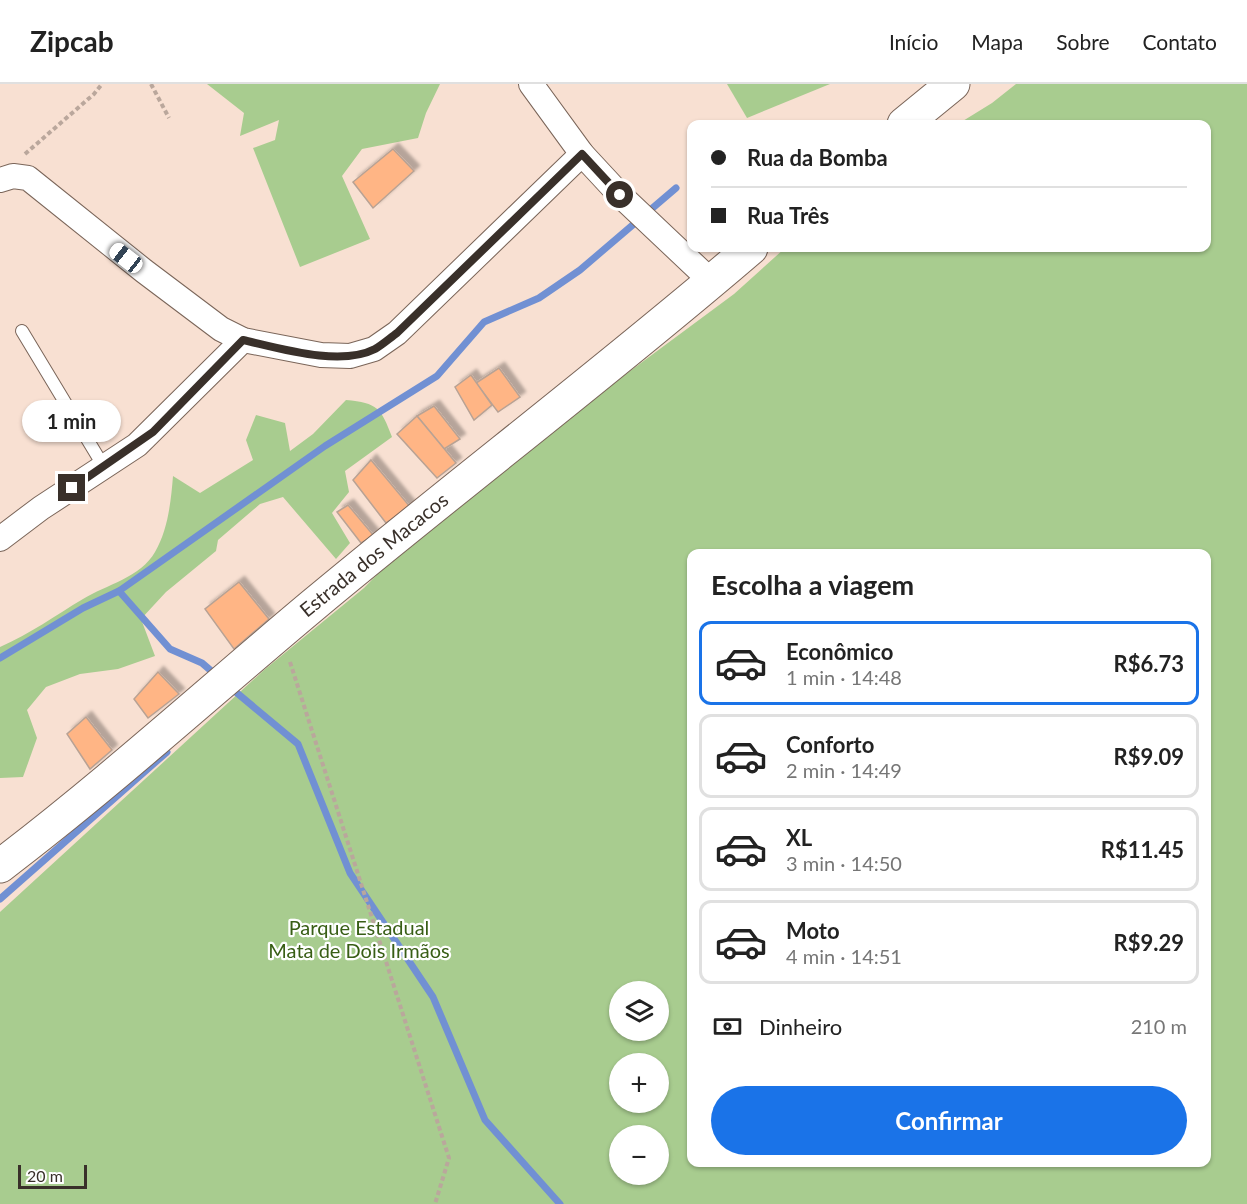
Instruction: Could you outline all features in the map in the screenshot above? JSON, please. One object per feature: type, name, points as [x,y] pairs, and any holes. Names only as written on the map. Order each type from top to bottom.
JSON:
[{"type":"main road","points":[[909,120],[953,84]]},
{"type":"main road","name":"Estrada dos Macacos","points":[[0,866],[115,775],[280,633],[746,252]]},
{"type":"street","points":[[532,84],[582,154],[632,206],[711,281]]},
{"type":"street","points":[[6,178],[28,178],[144,272],[221,329],[243,340],[321,355],[350,356],[374,349],[397,333],[582,154]]},
{"type":"street","points":[[0,539],[153,432],[243,340]]},
{"type":"lane","points":[[22,331],[104,467]]},
{"type":"path","points":[[6,178],[25,154],[94,94],[102,84]]},
{"type":"path","points":[[151,84],[169,118]]},
{"type":"path","points":[[280,633],[449,1158],[435,1204]]},
{"type":"green space","points":[[207,84],[440,84],[426,113],[418,138],[362,149],[342,176],[370,239],[300,267],[253,148],[275,140],[279,120],[240,136],[244,113]]},
{"type":"green space","points":[[727,84],[830,84],[747,118]]},
{"type":"green space","name":"Parque Estadual Mata de Dois Irmãos","points":[[1016,84],[1247,84],[1247,1204],[0,1204],[0,912],[264,670],[364,588],[433,517],[734,294],[781,252],[1211,252],[1211,120],[964,120],[992,103]]},
{"type":"green space","points":[[346,400],[372,405],[377,409],[385,419],[392,437],[345,471],[349,492],[332,513],[350,543],[336,559],[283,497],[260,504],[218,540],[216,551],[166,592],[141,619],[155,656],[118,669],[80,674],[46,687],[27,710],[37,738],[23,777],[0,778],[0,647],[92,594],[122,580],[149,561],[166,525],[173,476],[200,493],[253,460],[246,440],[256,415],[285,423],[290,451],[313,434]]},
{"type":"building","points":[[393,149],[414,171],[373,208],[353,182]]},
{"type":"building","points":[[499,368],[520,397],[498,412],[476,383]]},
{"type":"building","points":[[471,375],[492,405],[474,420],[455,387]]},
{"type":"building","points":[[434,406],[460,439],[444,449],[417,416]]},
{"type":"building","points":[[417,416],[456,463],[437,478],[397,434]]},
{"type":"building","points":[[371,460],[411,508],[386,523],[353,480]]},
{"type":"building","points":[[348,505],[374,536],[361,543],[337,512]]},
{"type":"building","points":[[239,582],[269,619],[234,649],[205,609]]},
{"type":"building","points":[[158,672],[179,694],[148,718],[134,699]]},
{"type":"building","points":[[86,717],[112,750],[90,769],[67,734]]},
{"type":"waterway","points":[[119,591],[325,446],[437,376],[484,322],[539,298],[580,270],[676,188]]},
{"type":"waterway","points":[[0,658],[83,608],[119,591],[170,649],[202,663],[216,675]]},
{"type":"waterway","points":[[231,688],[298,744],[350,873],[433,997],[485,1120],[560,1204]]},
{"type":"waterway","points":[[0,899],[167,752]]},
{"type":"route","points":[[72,488],[153,432],[243,340],[321,355],[350,356],[374,349],[397,333],[582,154],[620,195]]}]
